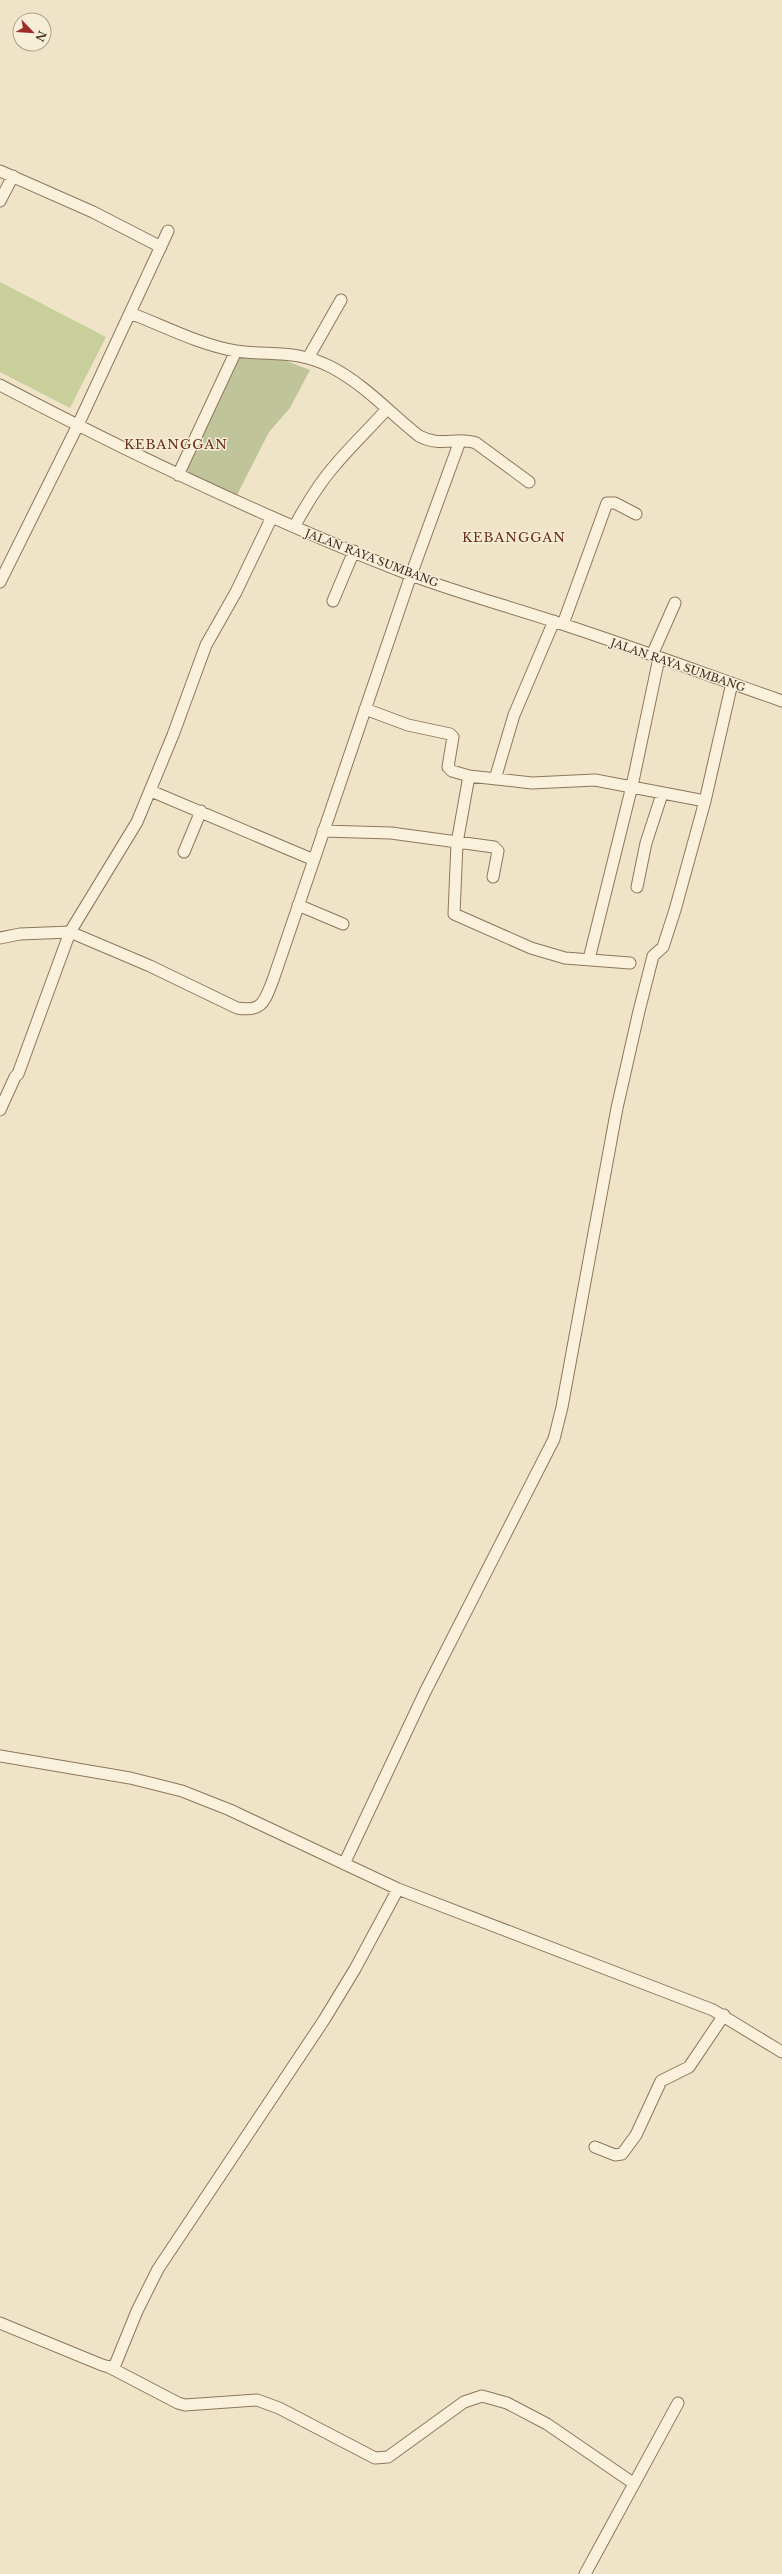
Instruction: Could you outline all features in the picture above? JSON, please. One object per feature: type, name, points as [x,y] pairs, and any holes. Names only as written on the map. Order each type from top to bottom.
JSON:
[{"type":"street","points":[[0,171],[93,212],[161,247]]},
{"type":"street","points":[[0,201],[13,176]]},
{"type":"street","points":[[0,582],[77,427],[168,231]]},
{"type":"street","points":[[308,358],[341,300]]},
{"type":"street","points":[[130,313],[214,345],[236,351],[297,354],[330,366],[354,381],[386,410],[419,436],[431,442],[468,440],[476,443],[529,482]]},
{"type":"street","points":[[178,475],[236,351]]},
{"type":"street","name":"JALAN RAYA SUMBANG","points":[[0,385],[77,427],[178,475],[294,527],[410,575],[558,623],[782,701]]},
{"type":"street","points":[[294,527],[310,498],[336,464],[360,441],[386,410]]},
{"type":"street","points":[[0,938],[20,934],[70,932],[150,966],[237,1008],[252,1011],[265,1000],[274,980],[410,575],[460,441]]},
{"type":"street","points":[[495,779],[514,716],[558,623],[607,503],[615,503],[636,514]]},
{"type":"street","points":[[0,1110],[15,1077],[18,1074],[70,932],[137,822],[151,791],[206,645],[236,592],[272,517]]},
{"type":"street","points":[[334,601],[354,552]]},
{"type":"street","points":[[589,959],[632,786],[655,656],[675,603]]},
{"type":"street","points":[[344,1864],[425,1692],[550,1449],[562,1407],[620,1095],[653,956],[663,947],[670,925],[705,801],[732,683]]},
{"type":"street","points":[[366,709],[408,725],[452,735],[448,766],[452,771],[469,776],[532,783],[595,780],[705,801]]},
{"type":"street","points":[[469,776],[457,843],[454,914],[531,948],[565,958],[630,963]]},
{"type":"street","points":[[151,791],[314,860]]},
{"type":"street","points":[[637,886],[646,843],[662,794]]},
{"type":"street","points":[[184,852],[201,811]]},
{"type":"street","points":[[323,831],[391,833],[496,848],[493,877]]},
{"type":"street","points":[[298,905],[343,924]]},
{"type":"street","points":[[0,1756],[130,1778],[182,1791],[230,1810],[398,1889],[724,2016],[782,2052]]},
{"type":"street","points":[[109,2367],[115,2365],[137,2311],[158,2269],[324,2020],[355,1969],[398,1889]]},
{"type":"street","points":[[594,2147],[615,2155],[622,2154],[636,2135],[661,2081],[689,2067],[724,2016]]},
{"type":"street","points":[[0,2323],[109,2367],[178,2403],[185,2405],[257,2400],[278,2408],[376,2458],[388,2457],[464,2402],[482,2396],[508,2403],[547,2424],[634,2483]]},
{"type":"street","points":[[585,2574],[678,2403]]},
{"type":"green space","points":[[0,282],[106,337],[70,408],[0,372]]},
{"type":"green space","points":[[240,356],[284,360],[310,370],[290,408],[269,432],[236,497],[182,471]]},
{"type":"district","name":"KEBANGGAN","points":[[176,444]]},
{"type":"district","name":"KEBANGGAN","points":[[514,537]]}]
